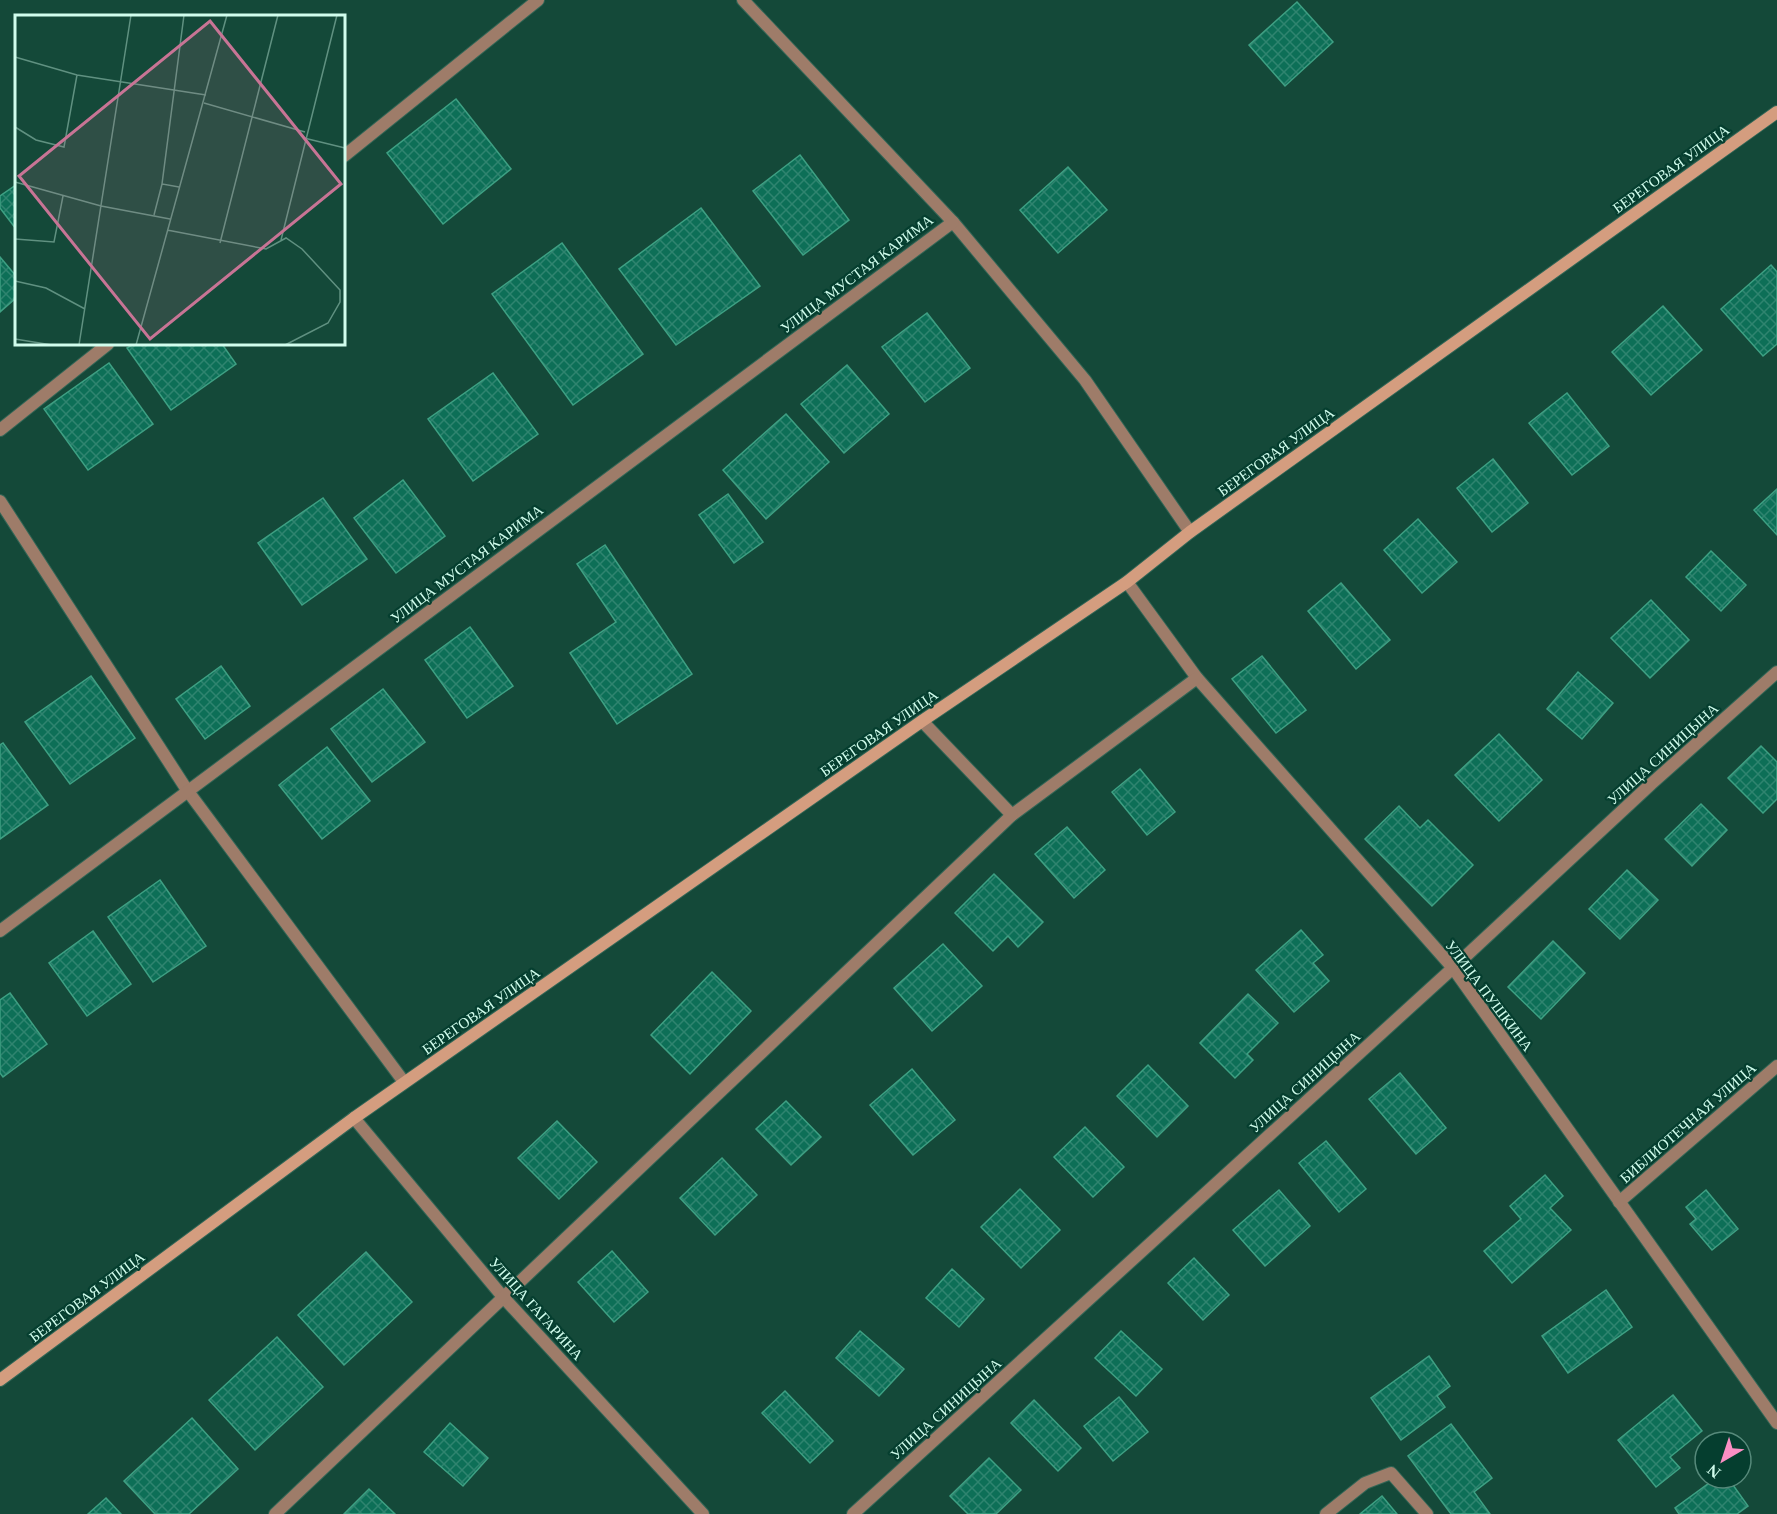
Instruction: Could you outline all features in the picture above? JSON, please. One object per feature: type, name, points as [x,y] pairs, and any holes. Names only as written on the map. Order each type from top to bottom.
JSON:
[{"type":"main road","name":"БЕРЕГОВАЯ УЛИЦА","points":[[0,1380],[404,1082],[922,721],[1127,582],[1190,532],[1777,112]]},
{"type":"street","points":[[345,155],[538,0]]},
{"type":"street","points":[[743,0],[953,222],[1085,380],[1190,532]]},
{"type":"street","name":"УЛИЦА МУСТАЯ КАРИМА","points":[[0,931],[953,222]]},
{"type":"street","points":[[1,428],[107,345]]},
{"type":"street","points":[[0,501],[187,790],[404,1082]]},
{"type":"street","name":"УЛИЦА ПУШКИНА","points":[[1127,582],[1197,678],[1453,968],[1777,1423]]},
{"type":"street","name":"УЛИЦА СИНИЦЫНА","points":[[853,1514],[1453,968],[1651,784],[1777,672]]},
{"type":"street","points":[[274,1514],[1012,815],[1197,678]]},
{"type":"street","points":[[922,721],[1012,815]]},
{"type":"street","name":"БИБЛИОТЕЧНАЯ УЛИЦА","points":[[1618,1202],[1777,1066]]},
{"type":"street","name":"УЛИЦА ГАГАРИНА","points":[[354,1118],[503,1297],[703,1514]]},
{"type":"street","points":[[1326,1514],[1365,1483],[1391,1473],[1426,1514]]},
{"type":"building","points":[[1297,2],[1333,42],[1285,86],[1249,45]]},
{"type":"building","points":[[456,99],[511,169],[443,224],[387,153]]},
{"type":"building","points":[[800,155],[849,220],[803,255],[753,191]]},
{"type":"building","points":[[1068,167],[1107,210],[1058,253],[1020,210]]},
{"type":"building","points":[[15,186],[15,228],[0,208],[0,196]]},
{"type":"building","points":[[701,208],[760,286],[676,345],[619,269]]},
{"type":"building","points":[[562,243],[643,354],[573,405],[492,294]]},
{"type":"building","points":[[0,257],[15,275],[15,299],[0,312]]},
{"type":"building","points":[[1771,265],[1777,272],[1777,344],[1763,356],[1721,309]]},
{"type":"building","points":[[1663,306],[1702,350],[1651,395],[1612,352]]},
{"type":"building","points":[[927,313],[970,368],[925,402],[882,347]]},
{"type":"building","points":[[132,345],[223,345],[236,364],[171,410],[127,348]]},
{"type":"building","points":[[109,363],[153,424],[88,470],[44,409]]},
{"type":"building","points":[[847,365],[889,414],[844,453],[801,404]]},
{"type":"building","points":[[493,373],[538,434],[473,481],[428,419]]},
{"type":"building","points":[[1567,393],[1609,446],[1572,475],[1529,423]]},
{"type":"building","points":[[786,414],[829,462],[766,519],[723,470]]},
{"type":"building","points":[[1493,459],[1528,503],[1492,532],[1457,488]]},
{"type":"building","points":[[403,480],[445,536],[396,573],[354,518]]},
{"type":"building","points":[[1777,489],[1777,535],[1754,510]]},
{"type":"building","points":[[728,494],[763,542],[734,563],[699,515]]},
{"type":"building","points":[[323,498],[367,559],[302,605],[258,543]]},
{"type":"building","points":[[1418,519],[1457,562],[1422,593],[1384,550]]},
{"type":"building","points":[[605,545],[692,674],[617,724],[570,653],[616,622],[577,564]]},
{"type":"building","points":[[1711,551],[1746,585],[1721,611],[1686,577]]},
{"type":"building","points":[[1341,583],[1390,640],[1356,669],[1308,611]]},
{"type":"building","points":[[1651,600],[1689,640],[1650,678],[1611,638]]},
{"type":"building","points":[[470,627],[513,686],[467,718],[425,660]]},
{"type":"building","points":[[1262,656],[1306,710],[1276,733],[1232,679]]},
{"type":"building","points":[[221,666],[250,706],[205,739],[176,699]]},
{"type":"building","points":[[1578,672],[1613,703],[1582,739],[1547,709]]},
{"type":"building","points":[[91,676],[135,738],[70,784],[25,722]]},
{"type":"building","points":[[383,689],[425,742],[372,782],[331,729]]},
{"type":"building","points":[[1499,734],[1542,780],[1499,821],[1455,775]]},
{"type":"building","points":[[3,743],[48,805],[0,839],[0,745]]},
{"type":"building","points":[[1761,746],[1777,762],[1777,799],[1763,813],[1728,778]]},
{"type":"building","points":[[327,747],[370,801],[322,839],[279,785]]},
{"type":"building","points":[[1140,769],[1175,812],[1147,835],[1112,792]]},
{"type":"building","points":[[1701,804],[1727,830],[1692,866],[1665,839]]},
{"type":"building","points":[[1399,806],[1420,828],[1428,820],[1473,865],[1432,906],[1365,839]]},
{"type":"building","points":[[1067,827],[1105,870],[1074,898],[1035,854]]},
{"type":"building","points":[[1627,870],[1658,900],[1620,939],[1589,909]]},
{"type":"building","points":[[994,874],[1043,922],[1018,947],[1008,936],[993,951],[955,913]]},
{"type":"building","points":[[160,880],[206,946],[153,982],[108,917]]},
{"type":"building","points":[[1301,930],[1323,955],[1313,963],[1329,981],[1294,1012],[1256,970]]},
{"type":"building","points":[[93,931],[131,984],[87,1016],[49,963]]},
{"type":"building","points":[[1553,941],[1585,973],[1541,1019],[1508,987]]},
{"type":"building","points":[[943,944],[982,986],[932,1031],[894,988]]},
{"type":"building","points":[[712,972],[751,1011],[690,1074],[651,1035]]},
{"type":"building","points":[[10,993],[47,1044],[3,1077],[0,1073],[0,1000]]},
{"type":"building","points":[[1248,994],[1278,1023],[1247,1054],[1253,1060],[1235,1078],[1200,1043]]},
{"type":"building","points":[[1148,1065],[1188,1106],[1157,1137],[1117,1096]]},
{"type":"building","points":[[912,1069],[955,1120],[913,1155],[870,1105]]},
{"type":"building","points":[[1400,1073],[1446,1128],[1416,1154],[1369,1099]]},
{"type":"building","points":[[786,1101],[821,1137],[791,1165],[756,1129]]},
{"type":"building","points":[[557,1121],[597,1162],[559,1199],[518,1158]]},
{"type":"building","points":[[1085,1127],[1124,1167],[1093,1197],[1054,1157]]},
{"type":"building","points":[[1326,1141],[1366,1189],[1339,1212],[1299,1163]]},
{"type":"building","points":[[722,1158],[757,1195],[715,1235],[680,1198]]},
{"type":"building","points":[[1545,1175],[1563,1196],[1550,1208],[1571,1230],[1512,1283],[1484,1251],[1521,1219],[1510,1206]]},
{"type":"building","points":[[1020,1189],[1060,1230],[1021,1268],[981,1227]]},
{"type":"building","points":[[1279,1190],[1310,1226],[1265,1266],[1233,1230]]},
{"type":"building","points":[[1706,1190],[1738,1229],[1712,1250],[1690,1224],[1696,1219],[1686,1207]]},
{"type":"building","points":[[612,1251],[648,1292],[614,1322],[578,1282]]},
{"type":"building","points":[[366,1252],[412,1302],[344,1365],[298,1315]]},
{"type":"building","points":[[1194,1258],[1229,1295],[1203,1320],[1168,1283]]},
{"type":"building","points":[[952,1269],[984,1299],[959,1327],[926,1298]]},
{"type":"building","points":[[1606,1290],[1632,1327],[1568,1373],[1542,1336]]},
{"type":"building","points":[[860,1331],[904,1369],[879,1396],[836,1358]]},
{"type":"building","points":[[1121,1331],[1162,1369],[1136,1396],[1095,1358]]},
{"type":"building","points":[[277,1337],[323,1387],[255,1450],[209,1400]]},
{"type":"building","points":[[1429,1356],[1450,1386],[1437,1396],[1445,1407],[1401,1440],[1371,1398]]},
{"type":"building","points":[[785,1391],[833,1441],[810,1463],[762,1413]]},
{"type":"building","points":[[1673,1395],[1701,1430],[1693,1430],[1693,1438],[1670,1457],[1680,1468],[1656,1487],[1618,1440]]},
{"type":"building","points":[[1119,1397],[1148,1432],[1113,1461],[1084,1426]]},
{"type":"building","points":[[1034,1400],[1081,1448],[1058,1471],[1011,1423]]},
{"type":"building","points":[[192,1418],[238,1469],[189,1514],[155,1514],[124,1481]]},
{"type":"building","points":[[450,1423],[488,1458],[463,1486],[424,1452]]},
{"type":"building","points":[[1451,1424],[1492,1478],[1474,1492],[1490,1514],[1451,1514],[1408,1456]]},
{"type":"building","points":[[989,1458],[1021,1490],[996,1514],[968,1514],[950,1496]]},
{"type":"building","points":[[369,1489],[395,1514],[344,1514]]},
{"type":"building","points":[[1700,1490],[1737,1490],[1748,1506],[1737,1514],[1679,1514],[1675,1508]]},
{"type":"building","points":[[1382,1496],[1397,1514],[1360,1514]]},
{"type":"building","points":[[106,1498],[121,1514],[88,1514]]}]
